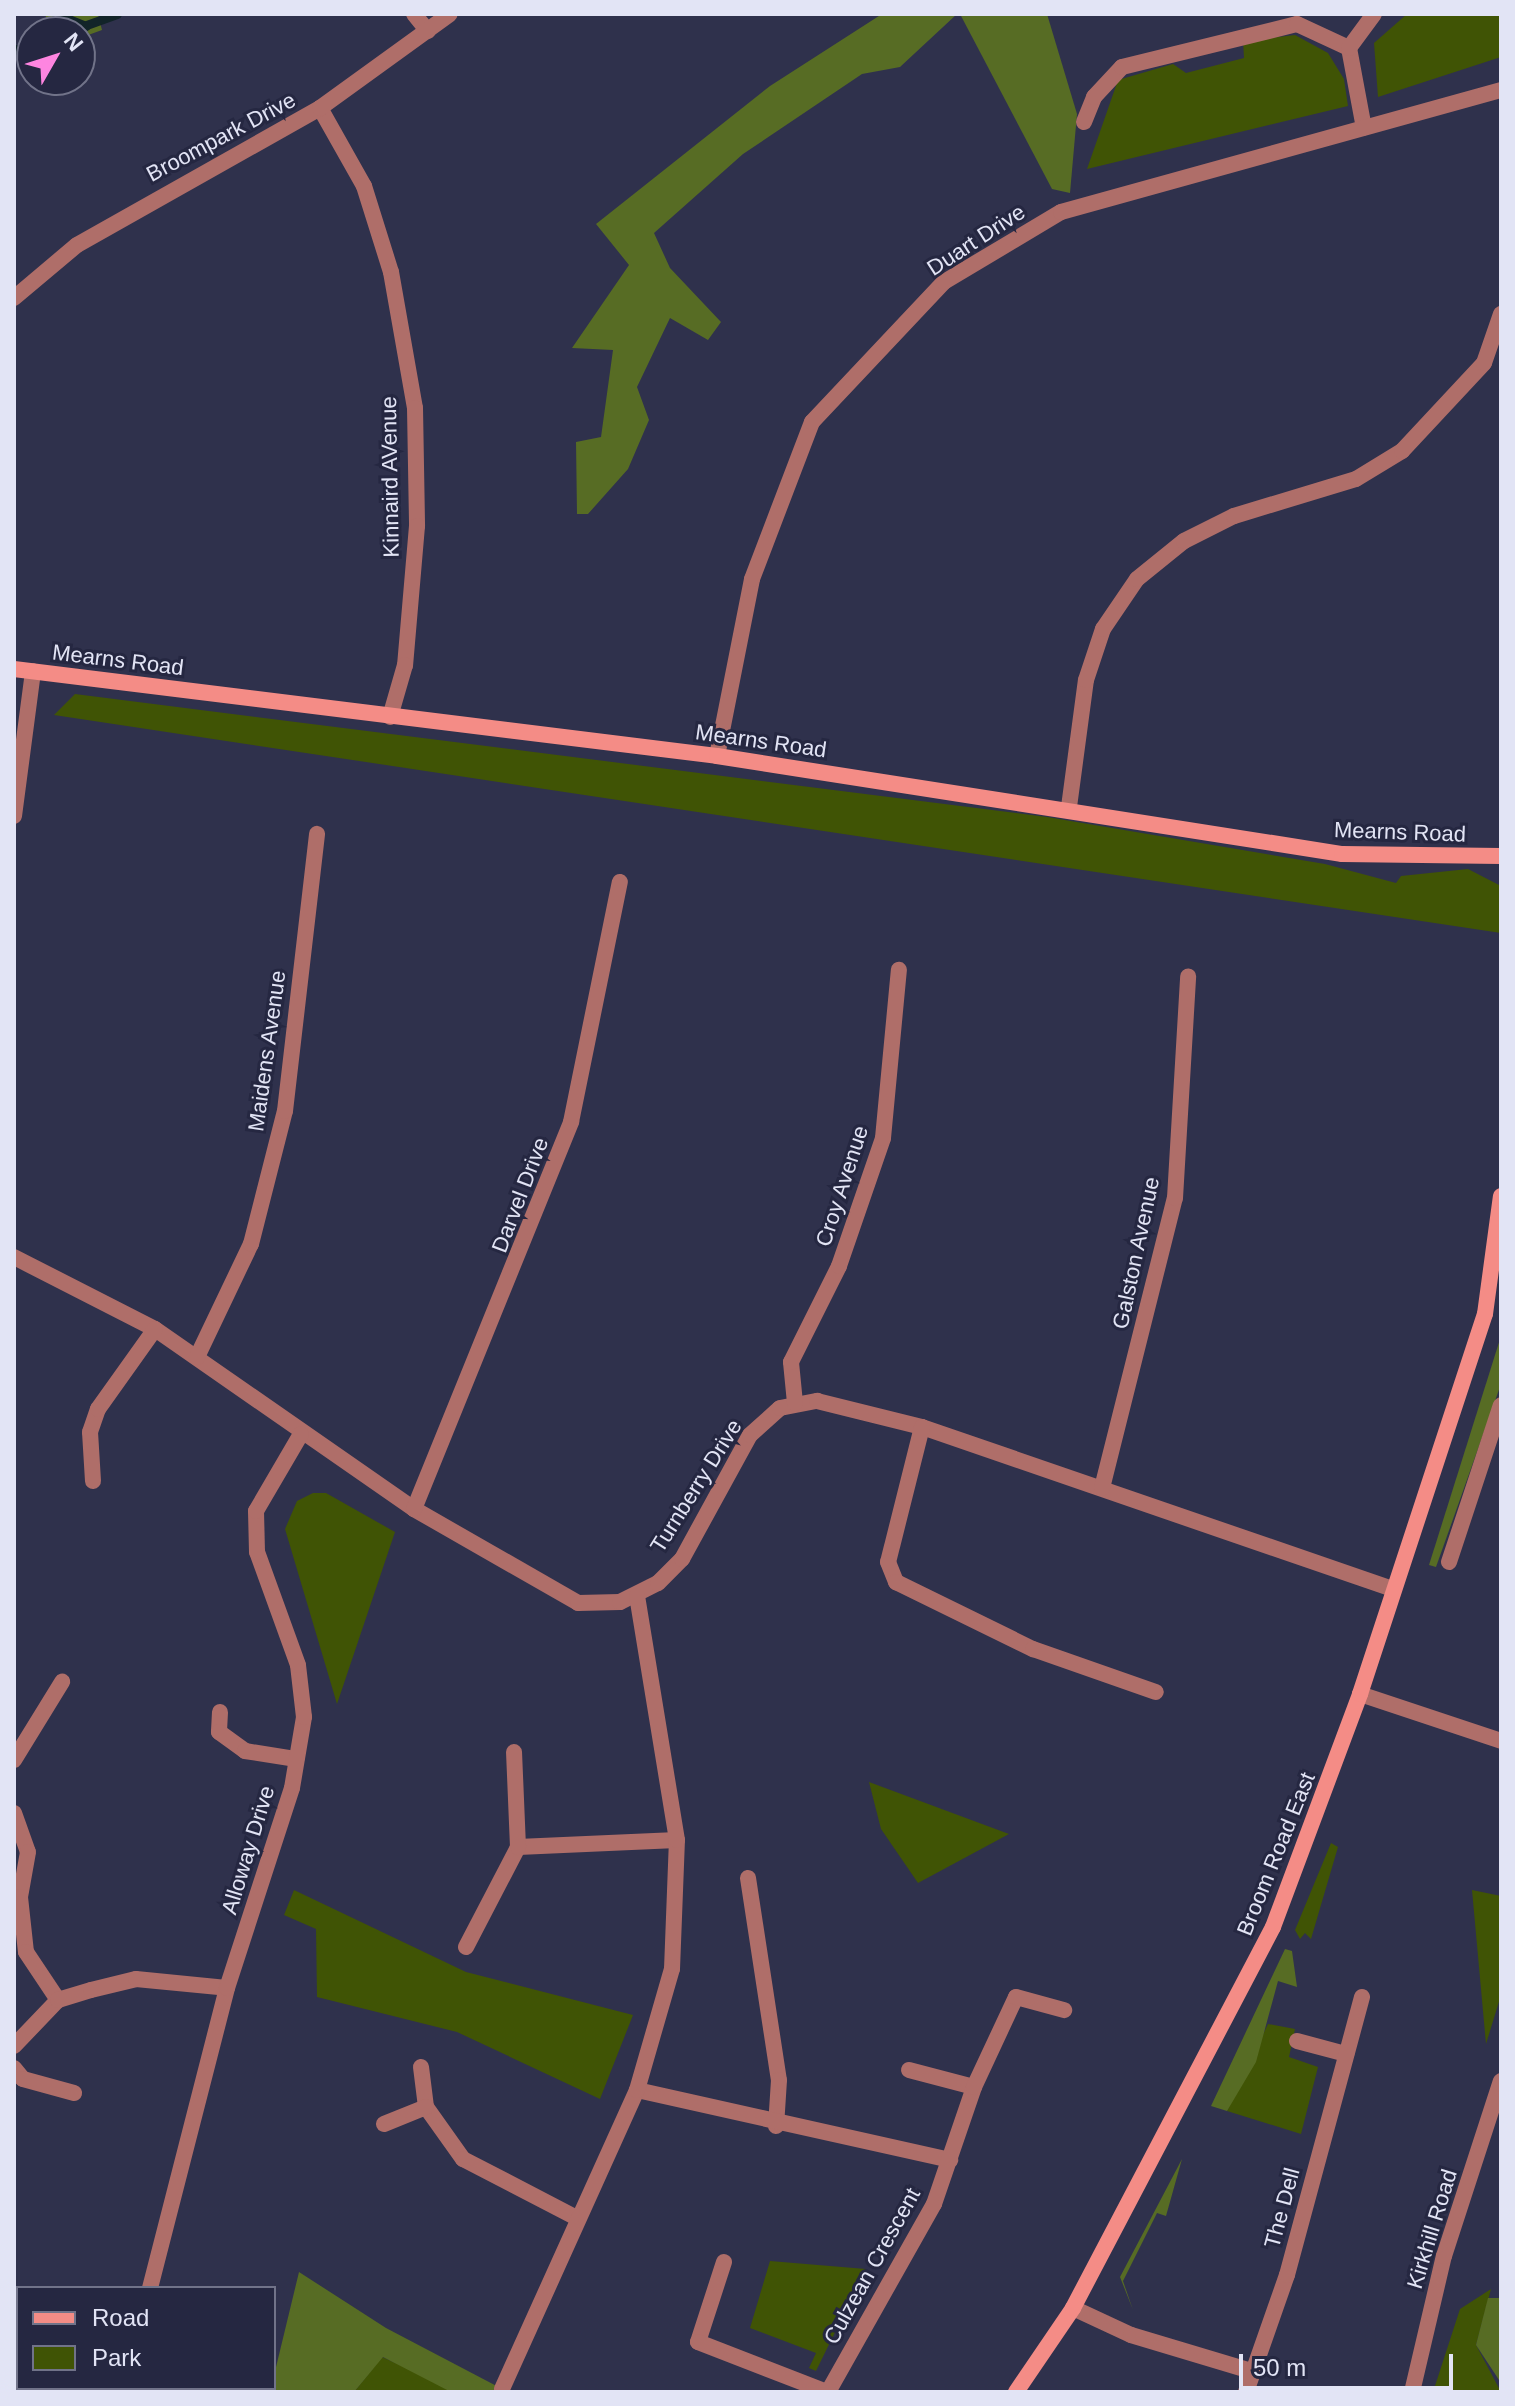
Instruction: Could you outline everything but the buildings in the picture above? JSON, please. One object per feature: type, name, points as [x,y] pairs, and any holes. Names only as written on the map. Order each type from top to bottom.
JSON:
[{"type":"street","points":[[414,14],[428,31]]},
{"type":"street","name":"Broompark Drive","points":[[14,298],[77,245],[320,108],[450,14]]},
{"type":"street","points":[[1364,128],[1349,48],[1374,14]]},
{"type":"street","points":[[1084,122],[1106,80],[1150,59],[1297,24],[1349,48]]},
{"type":"street","name":"Duart Drive","points":[[717,756],[752,579],[812,422],[944,282],[1061,212],[1501,90]]},
{"type":"street","name":"Kinnaird AVenue","points":[[320,108],[364,186],[391,272],[415,408],[414,557],[405,665],[390,717]]},
{"type":"street","points":[[1069,807],[1086,680],[1103,629],[1137,579],[1184,541],[1234,516],[1356,479],[1402,451],[1484,363],[1501,314]]},
{"type":"street","name":"Mearns Road","points":[[14,669],[717,756],[1069,807],[1342,854],[1501,856]]},
{"type":"street","points":[[14,816],[33,671]]},
{"type":"street","name":"Maidens Avenue","points":[[197,1357],[251,1244],[285,1111],[317,834]]},
{"type":"street","name":"Darvel Drive","points":[[414,1509],[571,1122],[620,882]]},
{"type":"street","name":"Croy Avenue","points":[[795,1403],[791,1362],[839,1266],[883,1138],[899,970]]},
{"type":"street","name":"Galston Avenue","points":[[1102,1488],[1175,1198],[1188,976]]},
{"type":"street","name":"Broom Road East","points":[[1016,2392],[1073,2308],[1273,1927],[1360,1694],[1392,1589],[1494,1295],[1501,1196]]},
{"type":"street","points":[[14,1257],[155,1329],[301,1434],[414,1509],[578,1603],[637,1596],[677,1840],[672,1969],[637,2090],[575,2217],[502,2389]]},
{"type":"street","points":[[93,1481],[90,1432],[98,1409],[155,1329]]},
{"type":"street","points":[[795,1403],[839,1404],[922,1427],[1392,1589]]},
{"type":"street","name":"Turnberry Drive","points":[[637,1596],[682,1559],[750,1435],[795,1403]]},
{"type":"street","points":[[1449,1562],[1501,1405]]},
{"type":"street","points":[[922,1427],[888,1562],[896,1582],[1033,1649],[1156,1692]]},
{"type":"street","name":"Alloway Drive","points":[[151,2286],[227,1988],[296,1759],[304,1717],[298,1665],[257,1552],[256,1511],[301,1434]]},
{"type":"street","points":[[14,1760],[62,1682]]},
{"type":"street","points":[[1360,1694],[1501,1741]]},
{"type":"street","points":[[220,1712],[219,1732],[245,1751],[296,1759]]},
{"type":"street","points":[[466,1947],[518,1847],[514,1752]]},
{"type":"street","points":[[14,1813],[28,1852],[20,1897],[26,1952],[58,2000]]},
{"type":"street","points":[[518,1847],[677,1840]]},
{"type":"street","points":[[748,1878],[779,2080],[776,2126]]},
{"type":"street","points":[[14,2046],[58,2000],[136,1979],[227,1988]]},
{"type":"street","name":"Culzean Crescent","points":[[724,2262],[698,2342],[827,2392],[895,2262],[934,2204],[974,2087],[1016,1997],[1064,2010]]},
{"type":"street","name":"The Dell","points":[[1246,2392],[1362,1997]]},
{"type":"street","points":[[1297,2041],[1346,2054]]},
{"type":"street","points":[[421,2067],[426,2107],[463,2159],[575,2217]]},
{"type":"street","points":[[14,2068],[23,2079],[74,2093]]},
{"type":"street","points":[[909,2070],[974,2087]]},
{"type":"street","name":"Kirkhill Road","points":[[1412,2392],[1444,2256],[1501,2081]]},
{"type":"street","points":[[637,2090],[776,2126],[950,2160]]},
{"type":"street","points":[[384,2124],[426,2107]]},
{"type":"street","points":[[1073,2308],[1131,2335],[1254,2372]]},
{"type":"green space","points":[[98,14],[102,30],[96,32],[96,16],[46,16]]},
{"type":"green space","points":[[882,14],[957,14],[900,67],[862,74],[743,154],[654,233],[670,268],[721,322],[708,340],[670,318],[637,387],[649,420],[628,469],[588,514],[577,514],[576,442],[601,437],[613,350],[572,348],[629,265],[596,224],[770,86]]},
{"type":"green space","points":[[960,14],[1047,14],[1077,114],[1070,193],[1052,189]]},
{"type":"green space","points":[[1407,14],[1501,14],[1501,57],[1378,97],[1374,43]]},
{"type":"green space","points":[[1295,35],[1328,53],[1344,79],[1348,106],[1087,169],[1118,80],[1173,64],[1186,73],[1244,58],[1243,41]]},
{"type":"green space","points":[[75,694],[1047,817],[1325,864],[1396,883],[1401,876],[1468,869],[1501,886],[1501,933],[54,715]]},
{"type":"green space","points":[[1501,1336],[1501,1384],[1436,1567],[1429,1565]]},
{"type":"green space","points":[[313,1493],[326,1493],[395,1532],[337,1704],[285,1529],[297,1501]]},
{"type":"green space","points":[[869,1782],[1009,1834],[918,1883],[881,1829]]},
{"type":"green space","points":[[1331,1843],[1338,1847],[1311,1939],[1305,1933],[1300,1939],[1295,1930]]},
{"type":"green space","points":[[294,1890],[466,1972],[633,2015],[600,2099],[457,2032],[317,1997],[316,1929],[284,1915]]},
{"type":"green space","points":[[1472,1890],[1501,1896],[1501,1995],[1486,2044]]},
{"type":"green space","points":[[1285,1949],[1292,1951],[1297,1987],[1278,1981],[1256,2062],[1227,2111],[1211,2106]]},
{"type":"green space","points":[[1268,2024],[1295,2029],[1289,2057],[1318,2067],[1301,2134],[1227,2111]]},
{"type":"green space","points":[[1182,2159],[1166,2216],[1157,2213],[1123,2281],[1133,2310],[1120,2277]]},
{"type":"green space","points":[[770,2261],[866,2269],[816,2371],[809,2368],[816,2353],[750,2328]]},
{"type":"green space","points":[[299,2272],[386,2328],[508,2392],[451,2392],[383,2357],[354,2392],[270,2392],[276,2390],[276,2367]]},
{"type":"green space","points":[[1491,2289],[1476,2345],[1501,2392],[1433,2392],[1460,2309]]},
{"type":"green space","points":[[1488,2298],[1501,2298],[1501,2383],[1476,2345]]},
{"type":"green space","points":[[382,2357],[440,2383],[451,2392],[354,2392]]},
{"type":"waterway","points":[[56,14],[61,16]]},
{"type":"waterway","points":[[96,22],[117,14]]}]
